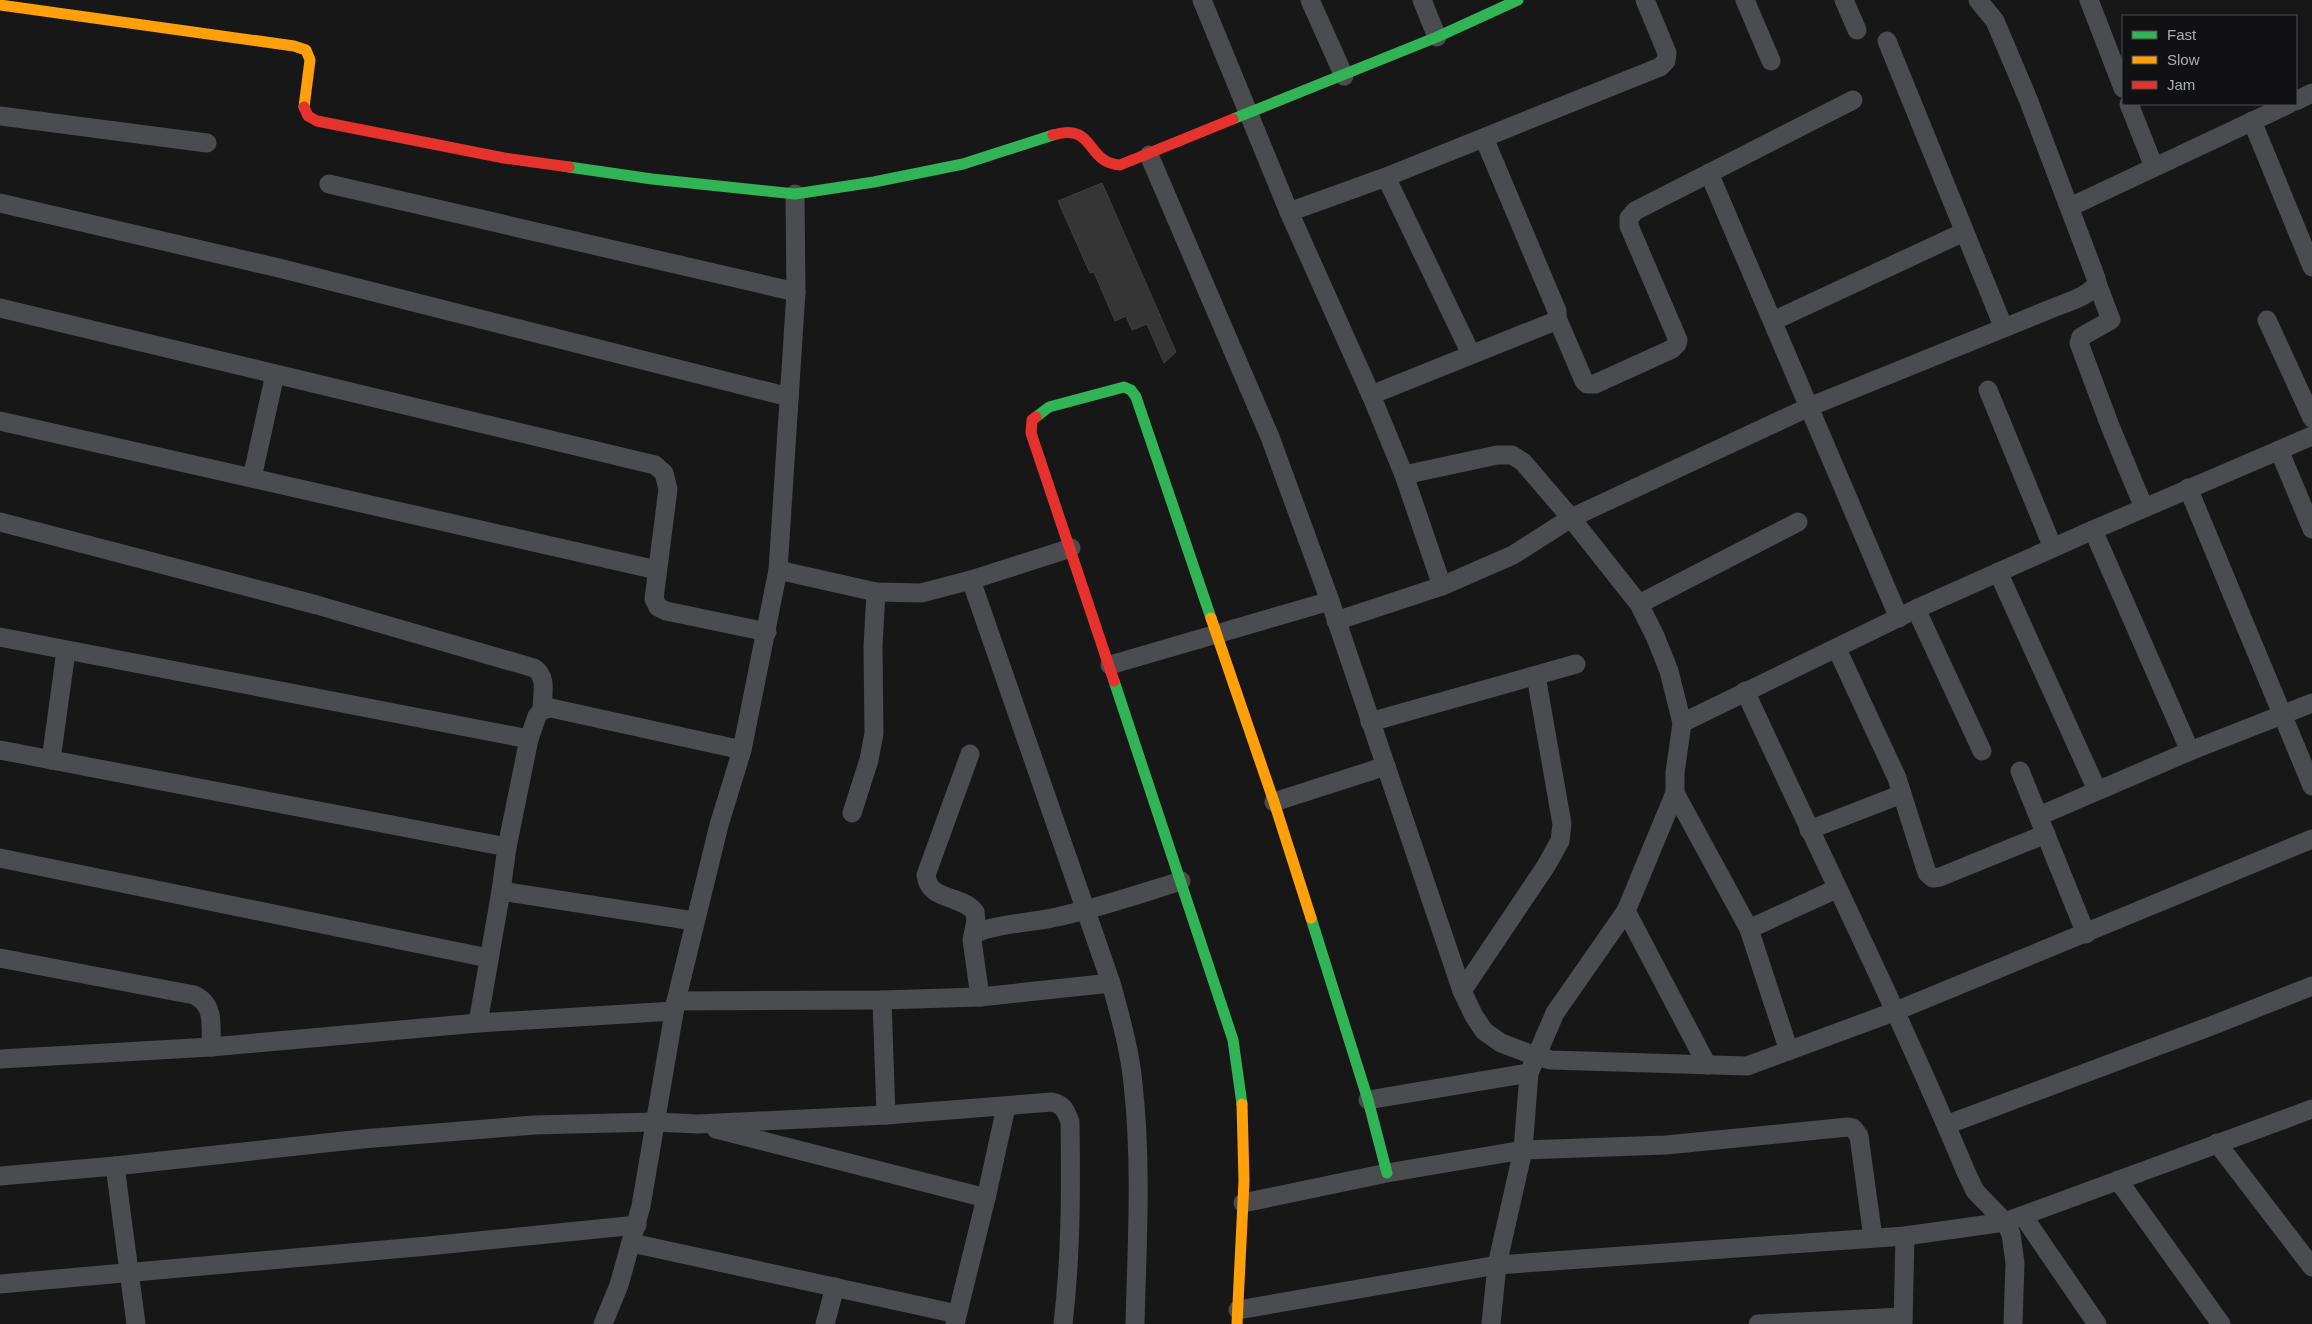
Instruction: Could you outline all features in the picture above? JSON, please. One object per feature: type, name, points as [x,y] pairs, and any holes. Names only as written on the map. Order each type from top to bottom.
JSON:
[{"type":"street","points":[[1202,0],[1290,212],[1371,395],[1404,475],[1442,586]]},
{"type":"street","points":[[1310,0],[1344,76]]},
{"type":"street","points":[[1422,0],[1437,37]]},
{"type":"street","points":[[0,6],[294,46],[306,50],[310,60],[304,109],[308,116],[317,121],[504,158],[652,179],[795,194],[874,182],[963,164],[1067,131],[1078,132],[1087,138],[1104,162],[1111,166],[1120,165],[1344,76],[1518,0]]},
{"type":"street","points":[[1290,212],[1386,177],[1660,67],[1666,61],[1667,53],[1645,0]]},
{"type":"street","points":[[1745,0],[1771,61]]},
{"type":"street","points":[[1844,0],[1857,30]]},
{"type":"street","points":[[1978,0],[1995,21],[2070,207],[2111,320],[2081,337],[2079,343],[2110,426],[2144,508]]},
{"type":"street","points":[[2089,0],[2122,85]]},
{"type":"street","points":[[1887,40],[2003,326]]},
{"type":"street","points":[[2297,100],[2312,93]]},
{"type":"street","points":[[1484,138],[1584,381],[1587,384],[1595,384],[1672,349],[1678,340],[1629,226],[1629,218],[1635,211],[1853,100]]},
{"type":"street","points":[[2129,105],[2154,166]]},
{"type":"street","points":[[2070,207],[2287,105]]},
{"type":"street","points":[[0,116],[207,142]]},
{"type":"street","points":[[2252,121],[2312,267]]},
{"type":"street","points":[[1149,154],[1270,437],[1330,601],[1462,991],[1474,1016],[1484,1031],[1532,1065]]},
{"type":"street","points":[[1709,173],[1899,618]]},
{"type":"street","points":[[1386,177],[1471,354]]},
{"type":"street","points":[[329,184],[796,292]]},
{"type":"street","points":[[603,1324],[619,1285],[632,1243],[675,1006],[694,921],[719,825],[742,750],[778,570],[796,292],[795,194]]},
{"type":"street","points":[[0,203],[279,268],[789,397]]},
{"type":"street","points":[[1773,321],[1964,232]]},
{"type":"street","points":[[1336,621],[1442,586],[1513,555],[1571,518],[1809,407],[2089,292],[2097,283]]},
{"type":"street","points":[[0,308],[655,465],[664,473],[668,489],[654,599],[658,607],[666,611],[767,632]]},
{"type":"street","points":[[1371,395],[1553,322],[1557,318]]},
{"type":"street","points":[[2267,320],[2312,418]]},
{"type":"street","points":[[252,478],[275,374]]},
{"type":"street","points":[[1387,1173],[1368,1100],[1274,802],[1136,397],[1131,390],[1124,387],[1050,407],[1032,420],[1031,433],[1234,1040],[1241,1074],[1244,1106],[1243,1203],[1237,1317],[1497,1265],[1905,1236],[2005,1222],[2312,1108]]},
{"type":"street","points":[[1988,390],[2053,548]]},
{"type":"street","points":[[0,421],[657,570]]},
{"type":"street","points":[[1682,723],[1916,609],[2188,488],[2312,436]]},
{"type":"street","points":[[2279,450],[2312,529]]},
{"type":"street","points":[[1404,475],[1497,455],[1512,455],[1523,462],[1571,518],[1639,604],[1656,636],[1669,671],[1682,723],[1675,773],[1675,792],[1626,911],[1556,1013],[1532,1065],[1523,1150],[1497,1265],[1491,1324]]},
{"type":"street","points":[[2188,488],[2312,786]]},
{"type":"street","points":[[0,522],[317,605],[534,668],[541,672],[544,679],[542,710],[537,716],[529,739],[507,847],[478,1023]]},
{"type":"street","points":[[1639,604],[1798,522]]},
{"type":"street","points":[[2093,530],[2190,751]]},
{"type":"street","points":[[778,570],[876,592],[921,593],[971,580],[1071,548]]},
{"type":"street","points":[[1998,572],[2097,790]]},
{"type":"street","points":[[971,580],[1111,983],[1122,1026],[1133,1083],[1137,1224],[1134,1324]]},
{"type":"street","points":[[852,813],[874,733],[873,646],[876,592]]},
{"type":"street","points":[[1110,665],[1330,601]]},
{"type":"street","points":[[1916,609],[1982,751]]},
{"type":"street","points":[[0,637],[529,739]]},
{"type":"street","points":[[1837,648],[1897,778],[1927,873],[1932,878],[1940,877],[2046,834]]},
{"type":"street","points":[[51,760],[66,651]]},
{"type":"street","points":[[1370,722],[1576,664]]},
{"type":"street","points":[[1462,991],[1531,891],[1560,841],[1562,824],[1536,676]]},
{"type":"street","points":[[1745,691],[1836,889],[1896,1011],[1976,1190],[2005,1222],[2011,1234],[2015,1263],[2013,1324]]},
{"type":"street","points":[[2039,816],[2190,751],[2312,703]]},
{"type":"street","points":[[542,710],[550,708],[742,750]]},
{"type":"street","points":[[0,750],[507,847]]},
{"type":"street","points":[[970,754],[926,875],[927,885],[933,891],[972,909],[976,921],[972,940],[980,997]]},
{"type":"street","points":[[1274,802],[1386,766]]},
{"type":"street","points":[[2020,771],[2086,934]]},
{"type":"street","points":[[1675,792],[1749,929],[1789,1051]]},
{"type":"street","points":[[1809,830],[1902,794]]},
{"type":"street","points":[[1368,1100],[1552,1060],[1747,1066],[1896,1011],[2312,839]]},
{"type":"street","points":[[0,858],[488,958]]},
{"type":"street","points":[[974,934],[982,930],[1027,924],[1086,911],[1181,881]]},
{"type":"street","points":[[1749,929],[1836,889]]},
{"type":"street","points":[[501,891],[694,921]]},
{"type":"street","points":[[1626,911],[1706,1065]]},
{"type":"street","points":[[0,958],[203,998],[210,1013],[212,1047]]},
{"type":"street","points":[[0,1059],[212,1047],[675,1006],[980,997],[1111,983]]},
{"type":"street","points":[[1946,1125],[2211,1026],[2312,986]]},
{"type":"street","points":[[882,1000],[886,1115]]},
{"type":"street","points":[[0,1176],[114,1166],[362,1139],[515,1126],[655,1122],[698,1124],[886,1115],[1052,1102],[1060,1104],[1066,1111],[1070,1122],[1071,1221],[1069,1273],[1063,1324]]},
{"type":"street","points":[[632,1243],[835,1288],[956,1319],[1006,1107]]},
{"type":"street","points":[[698,1124],[986,1198]]},
{"type":"street","points":[[1243,1203],[1387,1173],[1523,1150],[1666,1145],[1853,1128],[1859,1136],[1873,1238]]},
{"type":"street","points":[[2217,1142],[2312,1267]]},
{"type":"street","points":[[114,1166],[136,1324]]},
{"type":"street","points":[[2118,1180],[2221,1324]]},
{"type":"street","points":[[2023,1216],[2097,1324]]},
{"type":"street","points":[[0,1284],[636,1224]]},
{"type":"street","points":[[1758,1324],[1903,1320],[1905,1236]]},
{"type":"street","points":[[825,1324],[835,1288]]},
{"type":"building","points":[[1102,183],[1176,352],[1164,363],[1147,324],[1132,330],[1126,316],[1115,321],[1094,272],[1090,273],[1058,201]]},
{"type":"traffic: fast","points":[[1233,119],[1437,37],[1518,0]]},
{"type":"traffic: fast","points":[[569,167],[652,179],[795,194],[874,182],[963,164],[1053,135]]},
{"type":"traffic: fast","points":[[1036,417],[1049,407],[1124,387],[1131,390],[1136,397],[1211,618]]},
{"type":"traffic: fast","points":[[1114,681],[1233,1040],[1242,1104]]},
{"type":"traffic: fast","points":[[1311,918],[1368,1100],[1387,1173]]},
{"type":"traffic: slow","points":[[0,5],[294,46],[306,50],[310,60],[304,107]]},
{"type":"traffic: slow","points":[[1211,618],[1274,802],[1311,918]]},
{"type":"traffic: slow","points":[[1237,1324],[1244,1181],[1242,1104]]},
{"type":"traffic: jam","points":[[304,107],[308,116],[317,121],[504,158],[569,167]]},
{"type":"traffic: jam","points":[[1053,135],[1067,132],[1077,134],[1084,138],[1101,158],[1109,163],[1120,165],[1233,119]]},
{"type":"traffic: jam","points":[[1036,417],[1032,420],[1031,433],[1114,681]]}]
